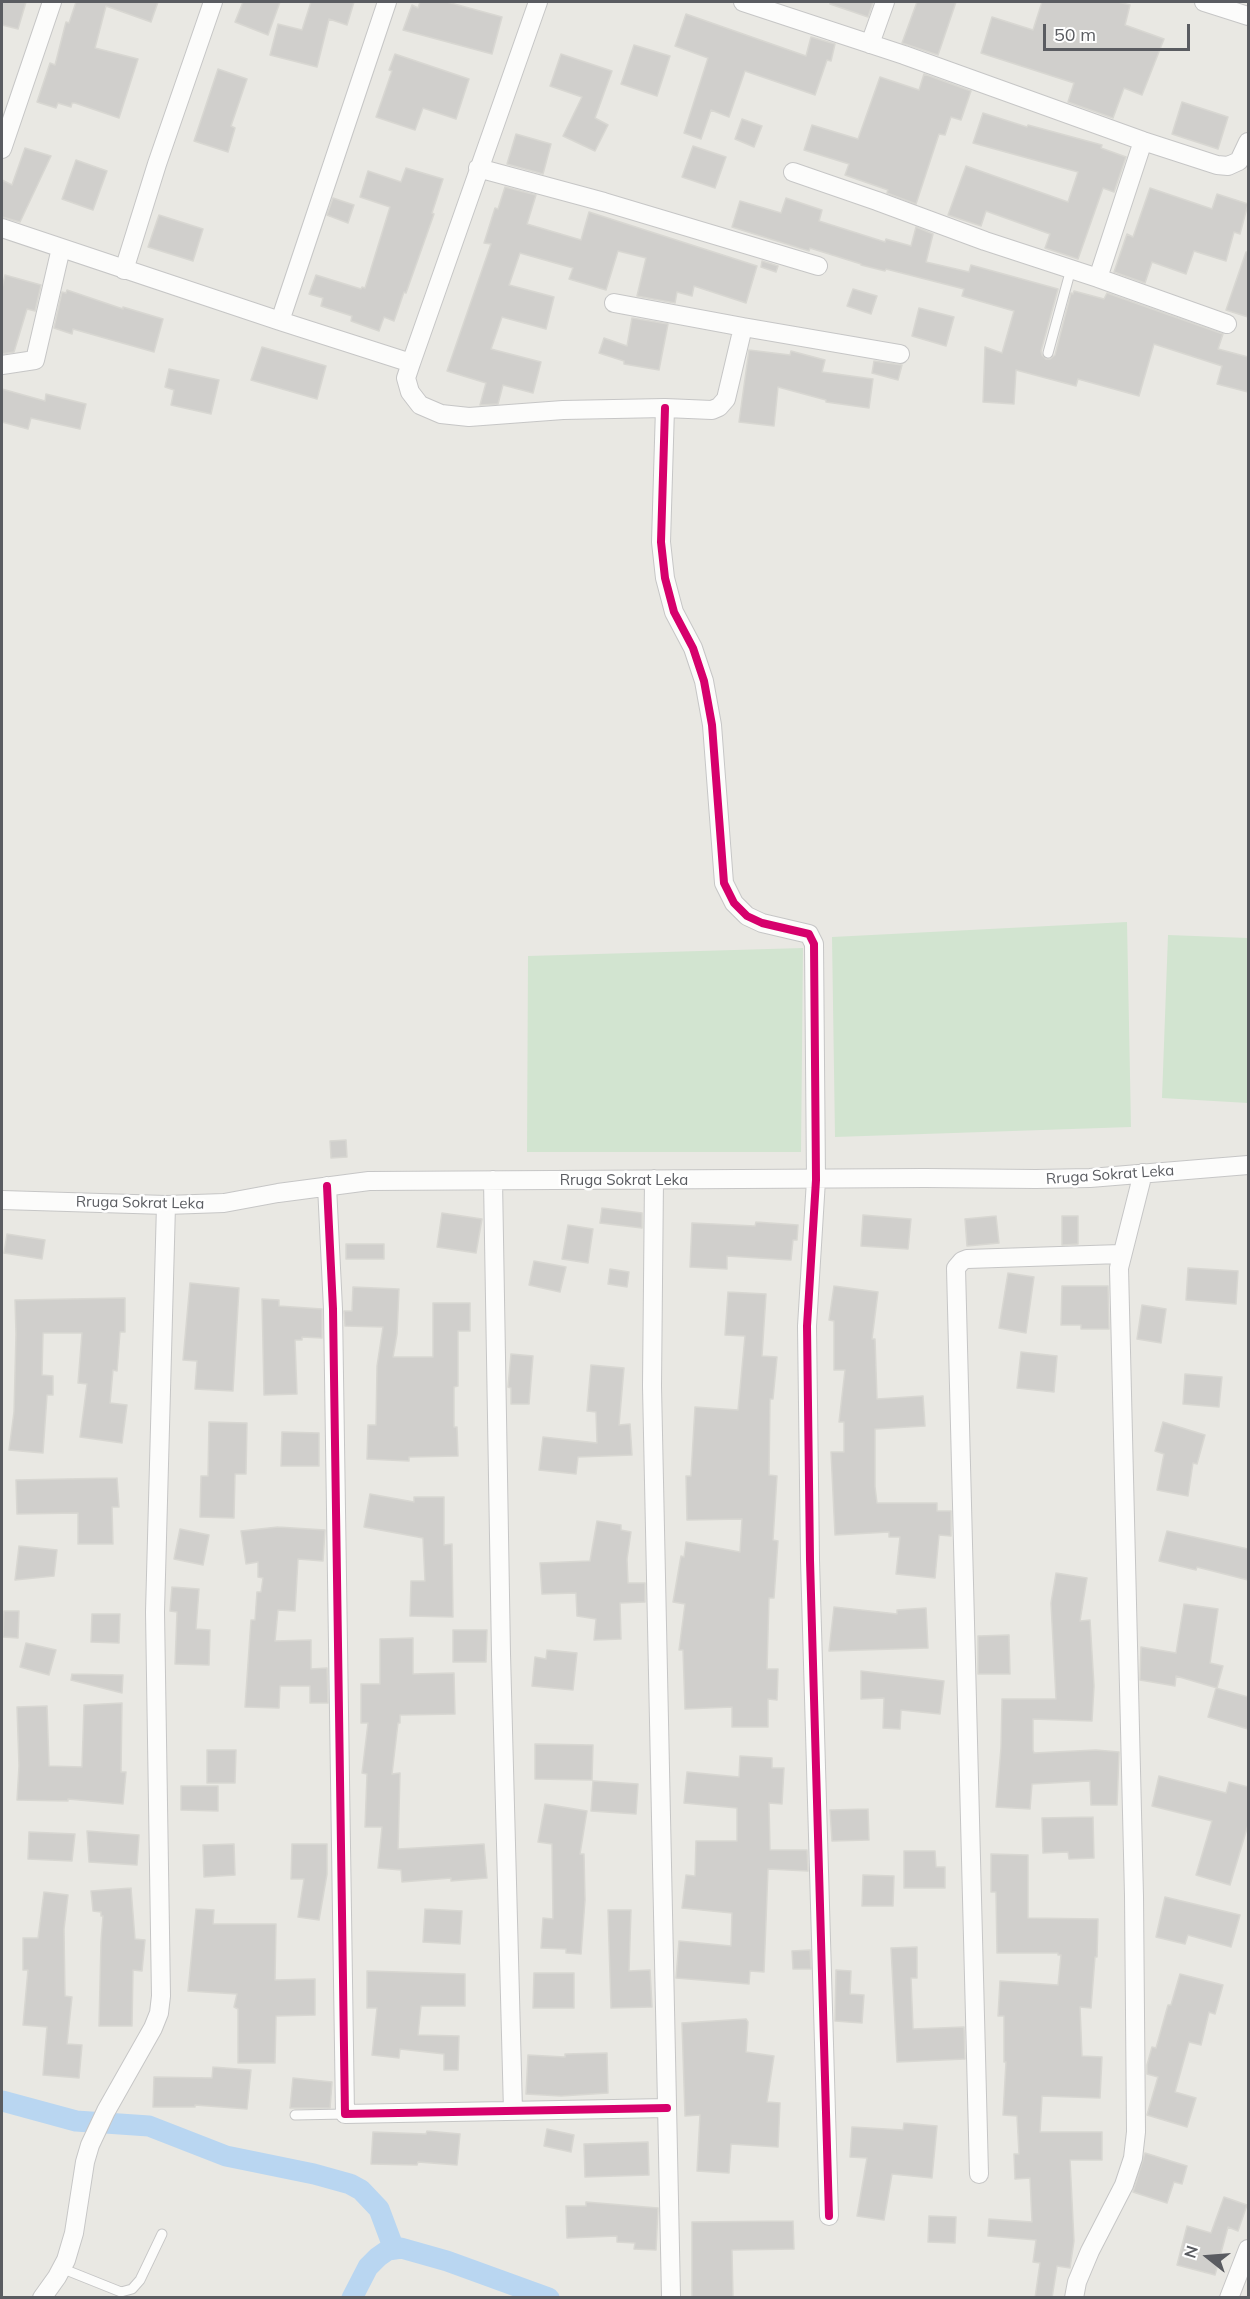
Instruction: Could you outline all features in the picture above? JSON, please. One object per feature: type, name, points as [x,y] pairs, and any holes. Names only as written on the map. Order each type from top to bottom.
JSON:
[{"type":"street","points":[[2,149],[52,2]]},
{"type":"street","points":[[124,270],[157,164],[213,2]]},
{"type":"street","points":[[280,321],[387,2]]},
{"type":"street","points":[[538,2],[406,378],[410,392],[420,405],[441,414],[469,417],[563,410],[665,416],[712,410],[719,407],[726,399],[743,327]]},
{"type":"street","points":[[743,2],[1217,165],[1228,166],[1239,161],[1248,142]]},
{"type":"street","points":[[870,44],[885,2]]},
{"type":"street","points":[[1204,2],[1248,16]]},
{"type":"street","points":[[1098,278],[1143,141]]},
{"type":"street","points":[[478,168],[615,205],[819,266]]},
{"type":"street","points":[[793,172],[1227,324]]},
{"type":"street","points":[[2,228],[411,363]]},
{"type":"street","points":[[2,365],[35,360],[62,248]]},
{"type":"street","points":[[614,303],[900,354]]},
{"type":"street","points":[[665,416],[661,542],[665,578],[674,612],[693,648],[704,681],[712,724],[724,883],[734,903],[747,916],[762,923],[809,934],[814,944],[816,1180],[807,1326],[810,1560],[830,2216]]},
{"type":"street","name":"Rruga Sokrat Leka","points":[[2,1200],[166,1205],[224,1203],[369,1181],[1090,1179],[1248,1165]]},
{"type":"street","points":[[1074,2298],[1077,2282],[1090,2251],[1124,2185],[1133,2158],[1136,2132],[1134,1896],[1120,1280],[1121,1254],[1143,1173]]},
{"type":"street","points":[[654,1179],[652,1386],[671,2296]]},
{"type":"street","points":[[493,1180],[501,1642],[513,2111]]},
{"type":"street","points":[[327,1186],[333,1309],[345,2114],[667,2108]]},
{"type":"street","points":[[42,2298],[61,2268],[74,2233],[85,2162],[96,2132],[153,2028],[159,2013],[161,1996],[155,1612],[165,1316],[166,1205]]},
{"type":"street","points":[[979,2174],[956,1268],[967,1259],[1121,1254]]},
{"type":"street","points":[[1229,2298],[1248,2249]]},
{"type":"lane","points":[[1048,353],[1071,269]]},
{"type":"lane","points":[[295,2115],[345,2114]]},
{"type":"lane","points":[[61,2268],[121,2292],[132,2289],[140,2280],[162,2234]]},
{"type":"green space","points":[[1127,922],[1131,1127],[835,1137],[832,937]]},
{"type":"green space","points":[[1168,935],[1248,938],[1248,1103],[1162,1098]]},
{"type":"green space","points":[[803,948],[801,1152],[527,1152],[528,956]]},
{"type":"building","points":[[2,2],[26,2],[18,29],[2,25]]},
{"type":"building","points":[[76,2],[158,2],[151,22],[106,6],[95,48],[138,59],[119,118],[75,103],[72,103],[71,107],[58,103],[56,108],[37,102],[50,63],[55,65],[66,22],[69,23]]},
{"type":"building","points":[[243,2],[280,2],[268,35],[235,22]]},
{"type":"building","points":[[311,2],[354,2],[347,25],[329,19],[317,67],[270,55],[278,24],[302,30]]},
{"type":"building","points":[[420,2],[447,2],[502,17],[492,54],[403,30],[412,5],[418,8]]},
{"type":"building","points":[[830,2],[873,2],[868,17],[830,4]]},
{"type":"building","points":[[917,2],[956,2],[938,55],[902,43]]},
{"type":"building","points":[[1042,2],[1118,2],[1130,5],[1125,25],[1164,39],[1142,95],[1124,88],[1113,118],[1068,102],[1074,83],[981,53],[992,17],[1033,30]]},
{"type":"building","points":[[686,14],[806,56],[811,37],[835,44],[831,61],[827,60],[815,95],[745,71],[729,117],[711,110],[701,139],[684,133],[708,58],[675,46]]},
{"type":"building","points":[[634,45],[670,56],[657,96],[621,84]]},
{"type":"building","points":[[395,54],[469,79],[456,119],[423,108],[415,130],[376,117],[392,71],[389,70]]},
{"type":"building","points":[[561,54],[612,71],[595,118],[608,125],[595,151],[563,136],[582,97],[550,86]]},
{"type":"building","points":[[218,69],[247,79],[231,126],[235,128],[228,152],[194,141]]},
{"type":"building","points":[[924,74],[971,91],[961,120],[951,117],[945,135],[939,134],[916,204],[887,193],[888,190],[845,175],[849,164],[804,150],[812,125],[858,139],[880,77],[919,90]]},
{"type":"building","points":[[1182,102],[1228,117],[1218,149],[1172,134]]},
{"type":"building","points":[[983,113],[1027,127],[1028,125],[1102,145],[1101,148],[1126,157],[1114,192],[1103,188],[1078,259],[1045,248],[1050,234],[986,211],[981,226],[948,215],[966,166],[1068,202],[1078,172],[973,143]]},
{"type":"building","points":[[742,119],[762,126],[754,147],[735,139]]},
{"type":"building","points":[[516,134],[551,144],[543,174],[507,164]]},
{"type":"building","points":[[693,146],[726,157],[715,188],[682,177]]},
{"type":"building","points":[[25,148],[51,156],[20,222],[2,217],[2,180],[12,185]]},
{"type":"building","points":[[76,160],[107,171],[93,210],[62,199]]},
{"type":"building","points":[[406,168],[443,179],[432,213],[434,214],[406,293],[404,292],[394,321],[384,317],[379,331],[351,321],[352,316],[321,306],[323,298],[309,294],[316,275],[361,289],[365,288],[390,207],[360,197],[368,171],[401,182]]},
{"type":"building","points":[[505,187],[536,195],[527,224],[581,240],[589,212],[757,266],[746,303],[694,286],[692,296],[677,292],[675,303],[637,296],[646,258],[618,251],[606,290],[569,279],[573,268],[520,253],[509,285],[554,297],[546,329],[502,317],[491,349],[541,362],[533,393],[503,385],[498,404],[480,405],[486,383],[447,371],[491,244],[484,243],[495,208],[498,209]]},
{"type":"building","points":[[1150,188],[1212,209],[1217,194],[1248,204],[1240,234],[1234,232],[1226,261],[1194,251],[1186,274],[1152,262],[1145,283],[1114,272],[1127,234],[1133,237]]},
{"type":"building","points":[[333,198],[354,205],[348,223],[327,215]]},
{"type":"building","points":[[786,198],[822,210],[819,221],[885,242],[886,239],[911,246],[916,227],[933,234],[926,262],[969,272],[971,265],[1058,289],[1041,351],[1046,359],[1055,355],[1071,293],[1073,294],[1074,291],[1104,299],[1107,293],[1223,334],[1218,349],[1248,357],[1248,392],[1217,384],[1222,366],[1154,344],[1139,396],[1078,379],[1076,386],[1016,370],[1014,404],[983,402],[985,347],[1002,353],[1014,311],[962,296],[964,289],[861,265],[810,248],[809,251],[732,227],[740,201],[781,213]]},
{"type":"building","points":[[159,215],[203,229],[193,261],[148,247]]},
{"type":"building","points":[[1246,252],[1248,252],[1248,317],[1226,310]]},
{"type":"building","points":[[762,261],[778,266],[776,272],[761,267]]},
{"type":"building","points":[[5,275],[41,285],[35,311],[27,309],[14,352],[2,354],[2,288]]},
{"type":"building","points":[[853,289],[877,296],[871,314],[847,306]]},
{"type":"building","points":[[67,290],[123,309],[123,307],[163,319],[154,352],[73,329],[72,334],[54,328],[62,292],[66,293]]},
{"type":"building","points":[[919,308],[954,317],[946,346],[912,336]]},
{"type":"building","points":[[632,318],[668,324],[659,370],[624,364],[624,361],[599,353],[604,338],[627,346]]},
{"type":"building","points":[[262,347],[326,366],[317,399],[251,380]]},
{"type":"building","points":[[749,350],[790,355],[791,351],[825,360],[822,372],[873,379],[869,408],[826,402],[826,400],[778,387],[774,426],[739,422]]},
{"type":"building","points":[[874,361],[902,365],[898,380],[872,373]]},
{"type":"building","points":[[169,369],[219,380],[211,414],[171,405],[174,390],[165,387]]},
{"type":"building","points":[[2,389],[45,401],[46,394],[86,404],[80,429],[31,418],[28,429],[2,422]]},
{"type":"building","points":[[346,1140],[347,1157],[331,1158],[330,1141]]},
{"type":"building","points":[[602,1208],[642,1213],[642,1228],[600,1223]]},
{"type":"building","points":[[442,1213],[482,1219],[476,1253],[437,1247]]},
{"type":"building","points":[[863,1215],[911,1219],[908,1249],[861,1246]]},
{"type":"building","points":[[996,1216],[999,1243],[967,1246],[965,1219]]},
{"type":"building","points":[[1062,1216],[1078,1216],[1078,1244],[1062,1245]]},
{"type":"building","points":[[756,1222],[798,1225],[797,1240],[793,1240],[791,1260],[727,1256],[727,1269],[690,1267],[692,1223],[755,1226]]},
{"type":"building","points":[[568,1225],[593,1229],[588,1263],[562,1259]]},
{"type":"building","points":[[7,1234],[45,1240],[42,1259],[4,1253]]},
{"type":"building","points":[[346,1244],[384,1244],[384,1259],[346,1259]]},
{"type":"building","points":[[534,1261],[566,1267],[560,1292],[529,1285]]},
{"type":"building","points":[[1188,1268],[1238,1271],[1236,1304],[1186,1300]]},
{"type":"building","points":[[610,1269],[629,1272],[627,1287],[608,1284]]},
{"type":"building","points":[[1008,1273],[1034,1277],[1026,1333],[999,1328]]},
{"type":"building","points":[[190,1283],[239,1288],[233,1391],[195,1389],[197,1361],[183,1360]]},
{"type":"building","points":[[834,1286],[878,1292],[872,1339],[875,1339],[877,1399],[923,1396],[925,1426],[875,1429],[875,1487],[877,1503],[937,1503],[937,1511],[951,1511],[951,1536],[939,1535],[935,1578],[896,1574],[900,1537],[889,1537],[889,1532],[835,1535],[831,1452],[844,1452],[844,1422],[839,1422],[845,1370],[834,1370],[834,1321],[829,1320]]},
{"type":"building","points":[[1062,1286],[1108,1286],[1109,1329],[1081,1329],[1081,1325],[1061,1325]]},
{"type":"building","points":[[353,1287],[399,1289],[397,1334],[393,1357],[433,1357],[433,1303],[470,1303],[470,1331],[458,1331],[458,1386],[454,1387],[454,1427],[457,1427],[458,1456],[409,1457],[409,1461],[367,1459],[368,1425],[376,1425],[377,1366],[383,1327],[345,1326],[344,1311],[352,1311]]},
{"type":"building","points":[[728,1292],[766,1294],[762,1356],[777,1357],[773,1399],[770,1399],[769,1475],[777,1476],[773,1540],[778,1541],[774,1598],[769,1598],[767,1669],[778,1669],[777,1700],[768,1699],[768,1727],[732,1727],[732,1707],[685,1709],[683,1650],[679,1650],[685,1604],[673,1602],[681,1556],[684,1557],[686,1542],[740,1552],[742,1519],[687,1520],[686,1476],[691,1476],[695,1407],[738,1410],[745,1336],[725,1335]]},
{"type":"building","points":[[125,1298],[125,1332],[120,1332],[117,1371],[113,1370],[110,1403],[127,1405],[122,1443],[80,1437],[87,1384],[78,1383],[82,1333],[43,1333],[42,1375],[53,1376],[53,1395],[47,1395],[43,1453],[9,1450],[14,1412],[15,1300]]},
{"type":"building","points":[[262,1299],[279,1300],[279,1306],[322,1309],[322,1338],[302,1337],[302,1340],[295,1340],[297,1394],[264,1395]]},
{"type":"building","points":[[1142,1305],[1166,1309],[1161,1343],[1137,1339]]},
{"type":"building","points":[[1021,1352],[1057,1356],[1054,1392],[1017,1388]]},
{"type":"building","points":[[511,1354],[533,1356],[529,1404],[511,1404],[511,1388],[508,1387]]},
{"type":"building","points":[[591,1365],[624,1368],[619,1425],[630,1424],[632,1455],[578,1457],[576,1474],[539,1470],[543,1437],[597,1443],[596,1412],[587,1411]]},
{"type":"building","points":[[1185,1374],[1222,1377],[1219,1407],[1183,1404]]},
{"type":"building","points":[[209,1422],[247,1423],[246,1474],[235,1474],[234,1518],[200,1517],[201,1476],[208,1476]]},
{"type":"building","points":[[1163,1422],[1205,1435],[1197,1464],[1193,1463],[1188,1496],[1157,1490],[1164,1454],[1155,1451]]},
{"type":"building","points":[[282,1432],[319,1433],[319,1466],[281,1466]]},
{"type":"building","points":[[117,1478],[119,1507],[112,1507],[113,1544],[78,1544],[78,1513],[17,1514],[16,1480]]},
{"type":"building","points":[[370,1494],[414,1502],[414,1497],[444,1497],[444,1545],[452,1544],[453,1617],[410,1616],[411,1581],[425,1581],[423,1538],[364,1527]]},
{"type":"building","points":[[597,1521],[621,1525],[621,1530],[631,1532],[627,1559],[628,1583],[645,1583],[645,1602],[620,1603],[621,1639],[594,1640],[596,1619],[577,1616],[576,1593],[542,1594],[540,1563],[590,1561]]},
{"type":"building","points":[[278,1527],[325,1530],[323,1561],[298,1559],[295,1611],[278,1610],[275,1641],[311,1640],[311,1669],[327,1668],[328,1703],[310,1703],[310,1686],[280,1686],[279,1708],[245,1707],[251,1620],[255,1620],[257,1592],[261,1592],[263,1578],[258,1577],[258,1562],[246,1564],[241,1531]]},
{"type":"building","points":[[180,1529],[209,1535],[203,1565],[174,1559]]},
{"type":"building","points":[[1167,1531],[1248,1549],[1248,1580],[1197,1567],[1196,1570],[1159,1561]]},
{"type":"building","points":[[19,1546],[57,1550],[54,1576],[15,1580]]},
{"type":"building","points":[[1056,1573],[1087,1578],[1080,1621],[1090,1620],[1094,1686],[1092,1721],[1033,1719],[1033,1750],[1034,1753],[1096,1750],[1119,1752],[1117,1805],[1091,1805],[1090,1781],[1032,1784],[1030,1809],[996,1807],[1002,1699],[1056,1699],[1051,1603]]},
{"type":"building","points":[[172,1587],[199,1589],[196,1629],[210,1630],[209,1665],[175,1664],[177,1612],[170,1611]]},
{"type":"building","points":[[1184,1604],[1218,1609],[1210,1663],[1223,1666],[1217,1688],[1176,1676],[1175,1686],[1140,1680],[1141,1647],[1176,1653]]},
{"type":"building","points":[[834,1607],[897,1614],[897,1610],[926,1608],[928,1648],[829,1651]]},
{"type":"building","points":[[4,1611],[19,1611],[18,1638],[3,1637]]},
{"type":"building","points":[[92,1614],[120,1614],[119,1643],[91,1642]]},
{"type":"building","points":[[453,1630],[487,1630],[486,1662],[453,1662]]},
{"type":"building","points":[[1009,1635],[1010,1674],[978,1674],[978,1636]]},
{"type":"building","points":[[413,1638],[413,1674],[454,1673],[455,1714],[400,1715],[392,1774],[400,1773],[398,1849],[484,1844],[487,1878],[402,1882],[401,1870],[378,1868],[382,1827],[365,1827],[367,1774],[362,1773],[368,1723],[361,1723],[361,1684],[380,1684],[380,1639]]},
{"type":"building","points":[[26,1643],[56,1650],[49,1675],[20,1667]]},
{"type":"building","points":[[547,1650],[577,1653],[573,1690],[532,1686],[535,1657],[546,1659]]},
{"type":"building","points":[[861,1671],[944,1681],[940,1714],[901,1710],[900,1729],[883,1728],[884,1698],[861,1699]]},
{"type":"building","points":[[72,1674],[123,1675],[122,1693],[71,1680]]},
{"type":"building","points":[[1216,1688],[1248,1697],[1248,1729],[1208,1717]]},
{"type":"building","points":[[122,1703],[121,1772],[126,1772],[123,1804],[68,1799],[68,1801],[17,1800],[19,1766],[17,1707],[47,1706],[49,1766],[82,1767],[84,1705]]},
{"type":"building","points":[[535,1744],[593,1745],[592,1780],[535,1779]]},
{"type":"building","points":[[207,1750],[236,1750],[235,1783],[207,1783]]},
{"type":"building","points":[[740,1756],[772,1758],[772,1768],[784,1768],[782,1804],[769,1803],[770,1850],[807,1850],[808,1871],[768,1869],[764,1972],[750,1971],[749,1984],[676,1978],[679,1941],[731,1946],[732,1913],[682,1908],[686,1875],[695,1876],[696,1841],[737,1841],[737,1808],[684,1803],[687,1772],[739,1777]]},
{"type":"building","points":[[1159,1776],[1226,1793],[1229,1782],[1248,1787],[1248,1825],[1230,1885],[1196,1875],[1212,1821],[1152,1806]]},
{"type":"building","points":[[593,1781],[638,1784],[636,1814],[591,1811]]},
{"type":"building","points":[[181,1786],[218,1786],[218,1811],[181,1810]]},
{"type":"building","points":[[545,1804],[587,1811],[580,1854],[584,1854],[585,1900],[581,1954],[566,1953],[566,1949],[541,1948],[543,1918],[553,1919],[552,1844],[538,1842]]},
{"type":"building","points":[[868,1809],[869,1840],[832,1841],[830,1810]]},
{"type":"building","points":[[1093,1817],[1094,1858],[1069,1859],[1068,1852],[1043,1853],[1042,1818]]},
{"type":"building","points":[[87,1831],[139,1835],[137,1865],[89,1862]]},
{"type":"building","points":[[29,1832],[75,1834],[72,1861],[28,1859]]},
{"type":"building","points":[[234,1844],[235,1875],[204,1877],[203,1845]]},
{"type":"building","points":[[292,1844],[327,1844],[327,1874],[319,1920],[298,1917],[304,1879],[291,1879]]},
{"type":"building","points":[[904,1851],[935,1851],[936,1867],[945,1867],[945,1888],[904,1888]]},
{"type":"building","points":[[991,1854],[1028,1855],[1028,1918],[1098,1919],[1097,1957],[1095,1957],[1091,2008],[1080,2007],[1082,2056],[1102,2057],[1100,2098],[1042,2096],[1040,2132],[1102,2132],[1102,2160],[1070,2160],[1074,2241],[1070,2268],[1057,2266],[1052,2298],[1035,2298],[1040,2263],[1033,2262],[1036,2240],[988,2236],[989,2219],[1032,2222],[1030,2178],[1015,2179],[1014,2154],[1019,2154],[1017,2116],[1003,2115],[1006,2062],[1004,2062],[1004,2016],[998,2016],[1000,1981],[1058,1985],[1061,1955],[1058,1953],[997,1953],[996,1892],[991,1892]]},
{"type":"building","points":[[863,1875],[894,1876],[893,1906],[862,1906]]},
{"type":"building","points":[[131,1888],[135,1939],[145,1940],[142,1971],[133,1970],[132,2026],[99,2026],[103,1916],[101,1912],[93,1911],[91,1891]]},
{"type":"building","points":[[44,1892],[68,1895],[64,1929],[65,1996],[72,1997],[67,2044],[82,2045],[79,2078],[43,2075],[47,2027],[23,2025],[28,1970],[23,1970],[23,1938],[38,1938]]},
{"type":"building","points":[[1165,1897],[1240,1915],[1231,1947],[1188,1935],[1185,1944],[1156,1937]]},
{"type":"building","points":[[196,1909],[214,1910],[213,1924],[276,1924],[275,1980],[315,1979],[315,2015],[276,2016],[275,2063],[238,2063],[238,2009],[234,2007],[237,1994],[188,1991]]},
{"type":"building","points":[[425,1909],[462,1911],[460,1944],[423,1942]]},
{"type":"building","points":[[608,1910],[631,1910],[629,1971],[650,1970],[652,2007],[611,2008]]},
{"type":"building","points":[[917,1947],[917,1978],[911,1978],[913,2029],[964,2027],[965,2059],[897,2062],[891,1948]]},
{"type":"building","points":[[810,1950],[811,1969],[793,1969],[792,1951]]},
{"type":"building","points":[[836,1970],[851,1971],[850,1994],[864,1995],[862,2023],[835,2021]]},
{"type":"building","points":[[367,1971],[465,1974],[465,2006],[421,2006],[418,2035],[459,2036],[458,2070],[444,2070],[444,2054],[400,2049],[399,2058],[372,2055],[377,2008],[367,2008]]},
{"type":"building","points":[[534,1973],[574,1973],[574,2008],[533,2008]]},
{"type":"building","points":[[1180,1974],[1223,1985],[1215,2014],[1209,2012],[1201,2045],[1189,2042],[1175,2092],[1196,2098],[1187,2127],[1147,2115],[1158,2077],[1147,2074],[1147,2065],[1152,2047],[1156,2048],[1168,2005],[1171,2005]]},
{"type":"building","points":[[746,2019],[748,2022],[746,2052],[774,2056],[767,2102],[780,2103],[778,2147],[731,2144],[729,2173],[697,2171],[700,2115],[685,2116],[682,2023]]},
{"type":"building","points":[[607,2053],[608,2093],[561,2096],[526,2094],[528,2055],[565,2057],[565,2054]]},
{"type":"building","points":[[213,2067],[251,2070],[247,2109],[195,2105],[195,2107],[153,2107],[154,2077],[212,2078]]},
{"type":"building","points":[[293,2078],[332,2082],[330,2108],[290,2108]]},
{"type":"building","points":[[904,2123],[937,2126],[932,2178],[892,2174],[884,2220],[857,2216],[867,2158],[850,2157],[852,2127],[903,2130]]},
{"type":"building","points":[[547,2129],[574,2135],[571,2152],[544,2146]]},
{"type":"building","points":[[427,2131],[460,2134],[457,2165],[418,2162],[417,2165],[371,2164],[373,2132],[426,2134]]},
{"type":"building","points":[[648,2142],[649,2175],[585,2177],[584,2144]]},
{"type":"building","points":[[1145,2153],[1187,2166],[1182,2184],[1174,2182],[1167,2203],[1133,2192]]},
{"type":"building","points":[[1224,2197],[1247,2205],[1238,2231],[1228,2227],[1215,2275],[1177,2265],[1187,2226],[1211,2233]]},
{"type":"building","points":[[586,2202],[658,2208],[656,2250],[634,2249],[635,2243],[617,2242],[617,2236],[567,2238],[566,2206],[586,2206]]},
{"type":"building","points":[[929,2216],[956,2217],[955,2243],[928,2242]]},
{"type":"building","points":[[793,2221],[794,2249],[732,2250],[733,2298],[692,2298],[692,2222]]},
{"type":"waterway","points":[[2,2101],[76,2121],[149,2126],[226,2156],[314,2174],[350,2184],[361,2190],[379,2209],[394,2249]]},
{"type":"waterway","points":[[352,2298],[368,2267],[388,2250],[401,2248],[447,2261],[549,2298]]},
{"type":"cycle path","points":[[665,408],[661,542],[665,578],[674,612],[693,648],[704,681],[712,725],[724,883],[734,903],[747,916],[762,923],[809,934],[814,944],[816,1180],[807,1326],[810,1560],[829,2216]]},
{"type":"cycle path","points":[[327,1186],[333,1309],[345,2114],[667,2108]]}]
